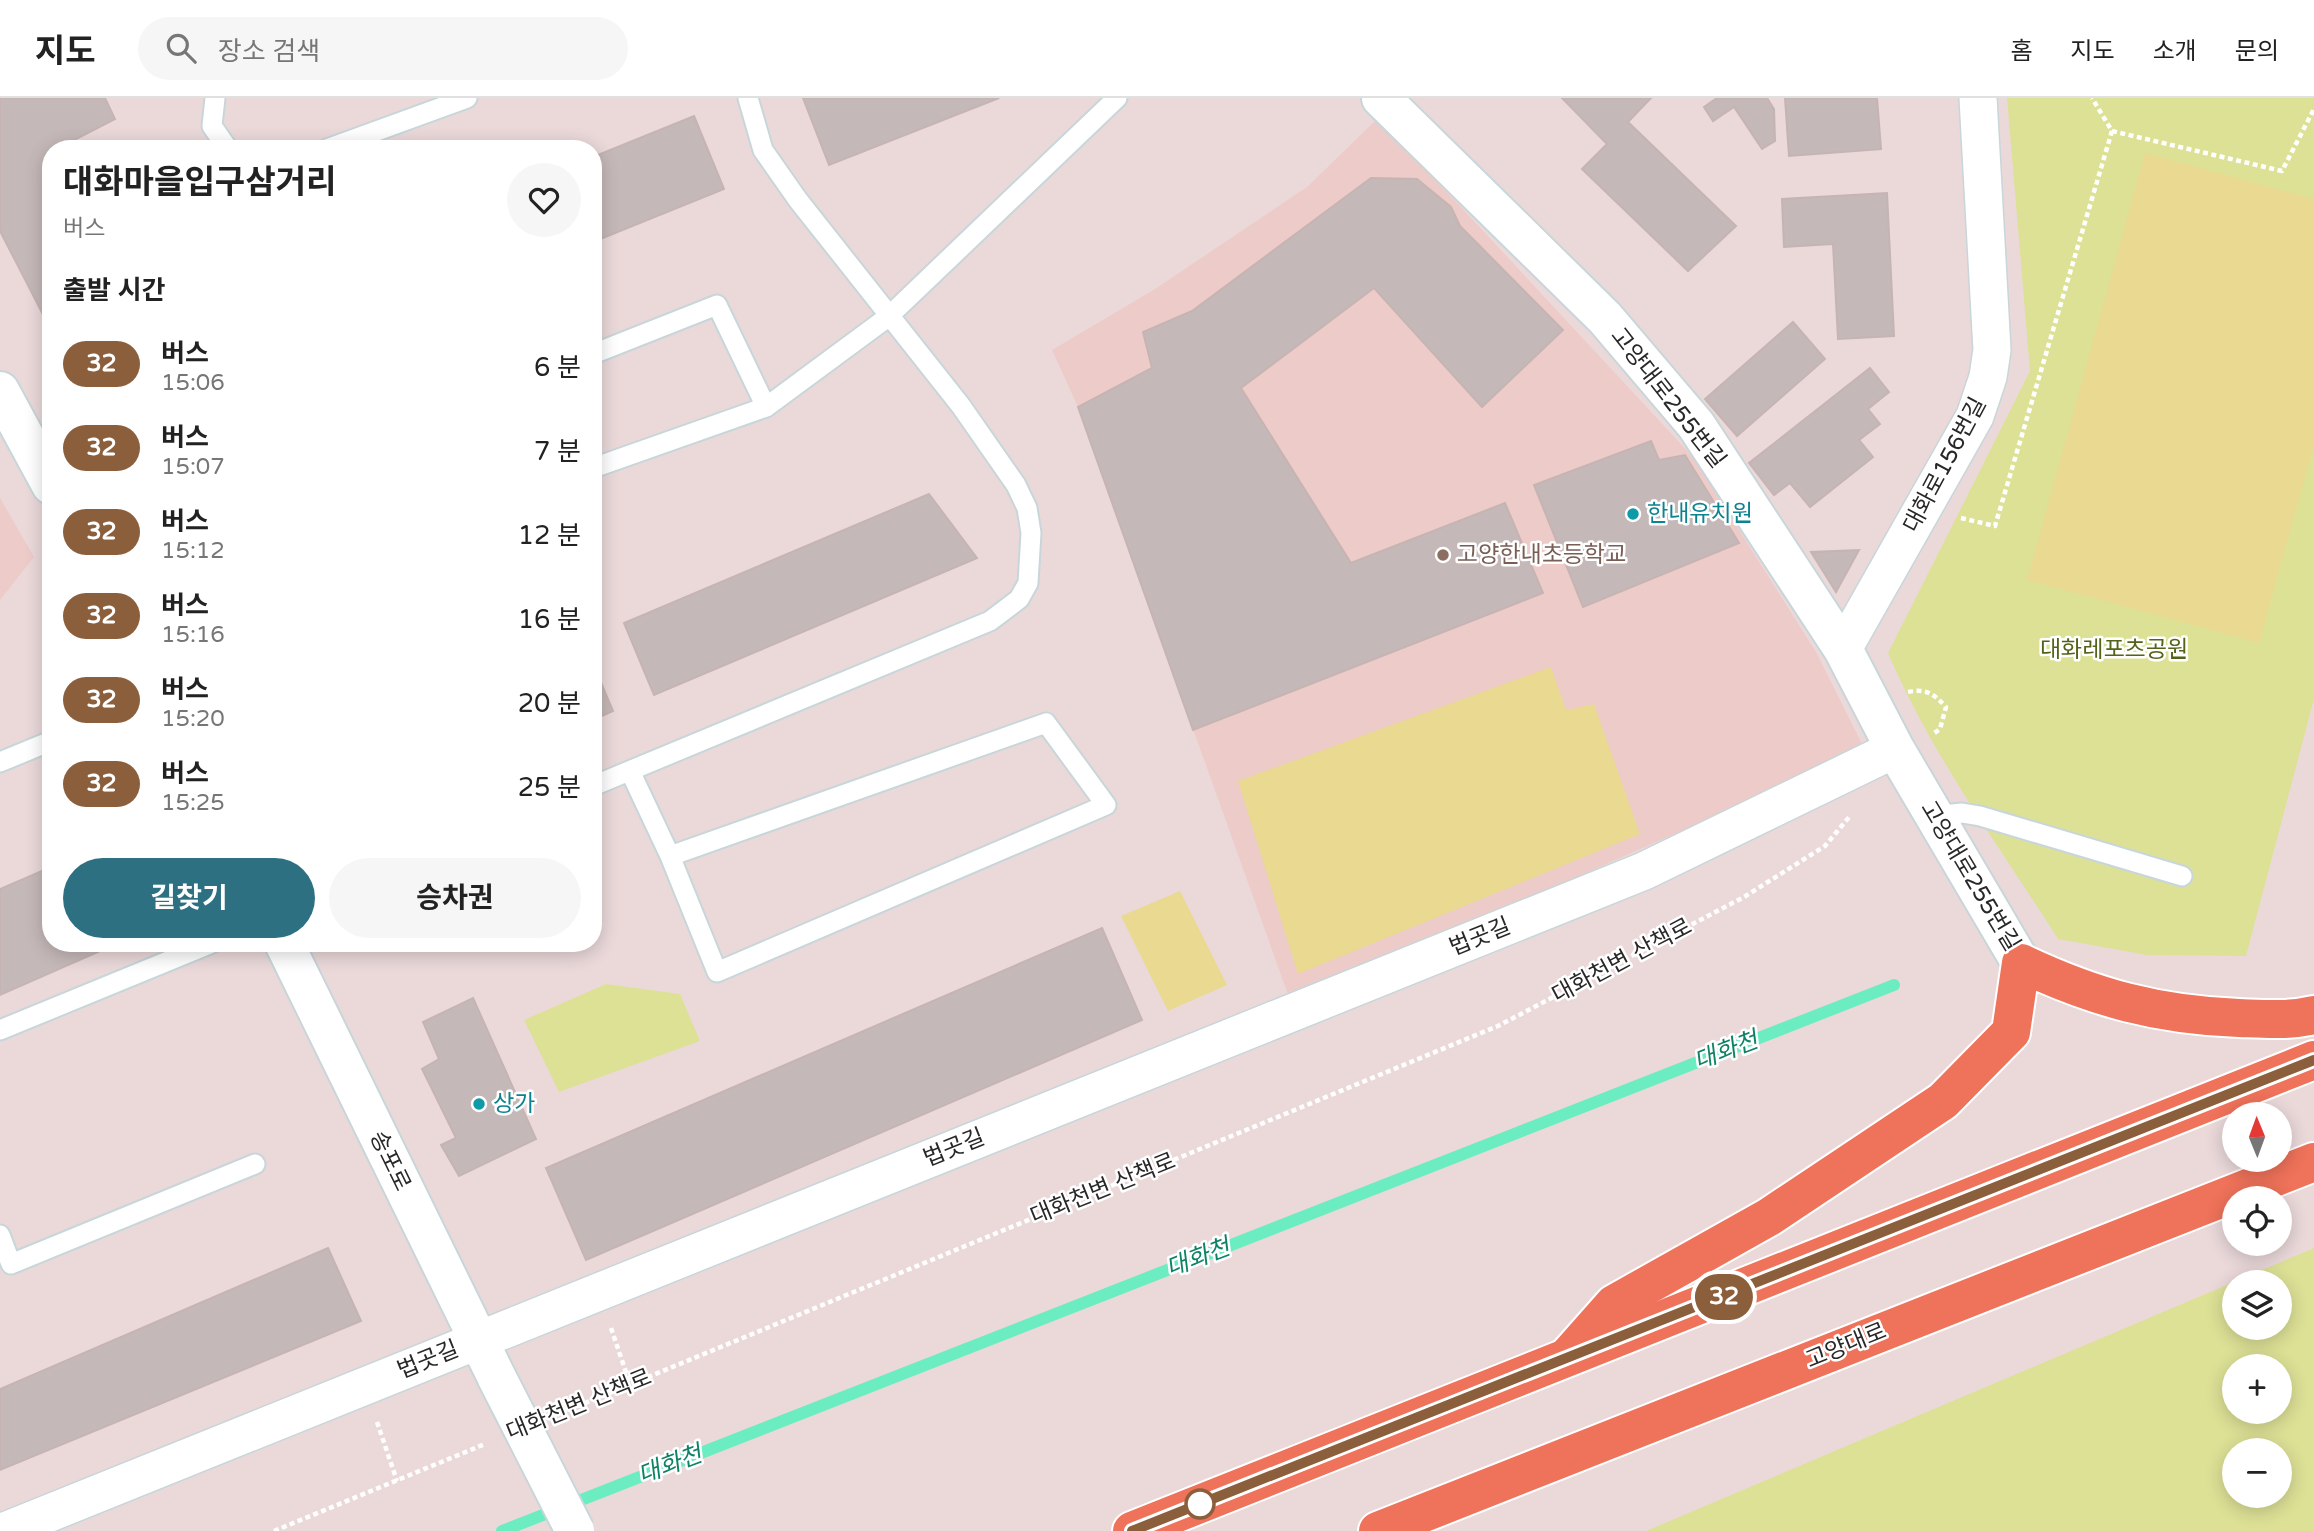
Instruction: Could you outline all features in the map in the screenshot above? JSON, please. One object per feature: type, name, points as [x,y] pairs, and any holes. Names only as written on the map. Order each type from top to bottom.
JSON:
[{"type":"main road","points":[[1564,1361],[1614,1304],[1769,1217],[1943,1101],[2011,1032],[2021,963],[2070,986],[2114,1001],[2181,1015],[2292,1020],[2314,1015]]},
{"type":"main road","points":[[1132,1531],[2314,1060]]},
{"type":"main road","name":"고양대로","points":[[1378,1531],[2314,1162]]},
{"type":"street","name":"고양대로255번길","points":[[1381,98],[1605,318],[1696,425],[1843,649],[1909,744],[1934,816],[2021,963]]},
{"type":"street","name":"대화로156번길","points":[[1843,649],[1975,416],[1988,377],[1992,336],[1978,98]]},
{"type":"street","points":[[0,391],[42,468]]},
{"type":"street","name":"법곳길","points":[[5,1531],[1644,871],[1909,744]]},
{"type":"street","name":"송포로","points":[[288,952],[478,1340],[575,1531]]},
{"type":"lane","points":[[215,98],[212,126],[222,140]]},
{"type":"lane","points":[[352,140],[467,98]]},
{"type":"lane","points":[[602,782],[990,621],[1019,599],[1028,583],[1032,546],[1027,509],[1016,485],[988,442],[888,317],[763,150],[748,98]]},
{"type":"lane","points":[[602,465],[766,407],[888,317],[1116,98]]},
{"type":"lane","points":[[602,350],[718,305],[766,407]]},
{"type":"lane","points":[[630,771],[670,856],[717,972],[1106,805],[1046,723],[670,856]]},
{"type":"lane","points":[[0,762],[42,745]]},
{"type":"lane","points":[[1934,816],[1962,813],[1980,816],[2182,876]]},
{"type":"lane","points":[[0,1030],[190,952]]},
{"type":"lane","points":[[0,1235],[6,1266],[255,1164]]},
{"type":"path","points":[[2092,98],[2112,131],[2283,171],[2314,108]]},
{"type":"path","points":[[1955,516],[1995,526],[2112,131]]},
{"type":"path","points":[[1898,696],[1920,689],[1934,694],[1945,707],[1940,729],[1909,744]]},
{"type":"path","name":"대화천변 산책로","points":[[556,1415],[1499,1026],[1744,897],[1825,846],[1852,815]]},
{"type":"path","points":[[609,1320],[630,1384]]},
{"type":"path","points":[[375,1415],[397,1481]]},
{"type":"path","name":"대화천변 산책로","points":[[274,1531],[495,1440]]},
{"type":"shaded area","name":"고양한내초등학교","points":[[1376,120],[1461,207],[1693,457],[1816,652],[1865,750],[1291,1003],[1078,407],[1052,350],[1155,289],[1307,187]]},
{"type":"shaded area","points":[[2145,153],[2314,199],[2314,445],[2259,643],[2027,580]]},
{"type":"shaded area","points":[[0,498],[34,557],[0,600]]},
{"type":"shaded area","points":[[1551,667],[1566,710],[1594,704],[1640,834],[1298,974],[1238,781]]},
{"type":"shaded area","points":[[1180,891],[1227,985],[1168,1011],[1121,916]]},
{"type":"green space","name":"대화레포츠공원","points":[[2007,98],[2314,98],[2314,699],[2246,956],[2147,955],[2058,939],[1945,763],[1888,653],[2030,371]]},
{"type":"green space","points":[[606,984],[680,994],[700,1041],[559,1092],[524,1020]]},
{"type":"green space","points":[[2314,1248],[2314,1531],[1646,1531],[2222,1287],[2222,1340],[2292,1340],[2292,1270],[2262,1270]]},
{"type":"building","points":[[0,98],[105,98],[115,119],[74,140],[42,140],[42,313],[0,231]]},
{"type":"building","points":[[803,98],[999,98],[829,165]]},
{"type":"building","points":[[1562,98],[1651,98],[1628,122],[1736,226],[1688,271],[1582,169],[1607,144]]},
{"type":"building","points":[[1717,98],[1767,98],[1774,109],[1775,141],[1762,149],[1734,107],[1713,121],[1704,107]]},
{"type":"building","points":[[1785,98],[1877,98],[1881,149],[1789,156]]},
{"type":"building","points":[[694,116],[724,189],[602,238],[602,153]]},
{"type":"building","points":[[1371,178],[1417,179],[1451,207],[1460,226],[1563,330],[1482,407],[1374,288],[1241,388],[1351,563],[1505,503],[1543,593],[1193,730],[1078,407],[1152,368],[1143,332],[1192,311]]},
{"type":"building","points":[[1887,193],[1894,336],[1838,339],[1833,244],[1784,247],[1782,199]]},
{"type":"building","points":[[1793,322],[1825,359],[1737,436],[1705,399]]},
{"type":"building","points":[[1870,368],[1889,392],[1868,409],[1880,424],[1859,440],[1873,457],[1810,507],[1790,483],[1774,495],[1749,463]]},
{"type":"building","name":"한내유치원","points":[[1651,441],[1659,460],[1685,455],[1739,543],[1583,607],[1534,485]]},
{"type":"building","points":[[929,494],[977,558],[654,695],[624,623]]},
{"type":"building","points":[[1859,550],[1836,592],[1811,552]]},
{"type":"building","points":[[602,685],[613,711],[602,716]]},
{"type":"building","points":[[42,871],[42,952],[98,952],[0,995],[0,889]]},
{"type":"building","points":[[1102,928],[1142,1020],[586,1260],[546,1168]]},
{"type":"building","name":"상가","points":[[473,998],[536,1139],[459,1176],[441,1145],[456,1138],[422,1069],[439,1059],[423,1022]]},
{"type":"building","points":[[328,1248],[361,1321],[0,1470],[0,1389]]},
{"type":"waterway","name":"대화천","points":[[502,1531],[1894,985]]},
{"type":"bus line","name":"32","points":[[1132,1531],[2314,1060]]},
{"type":"place","name":"한내유치원","points":[[1633,514]]},
{"type":"place","name":"고양한내초등학교","points":[[1443,555]]},
{"type":"place","name":"상가","points":[[479,1104]]}]
